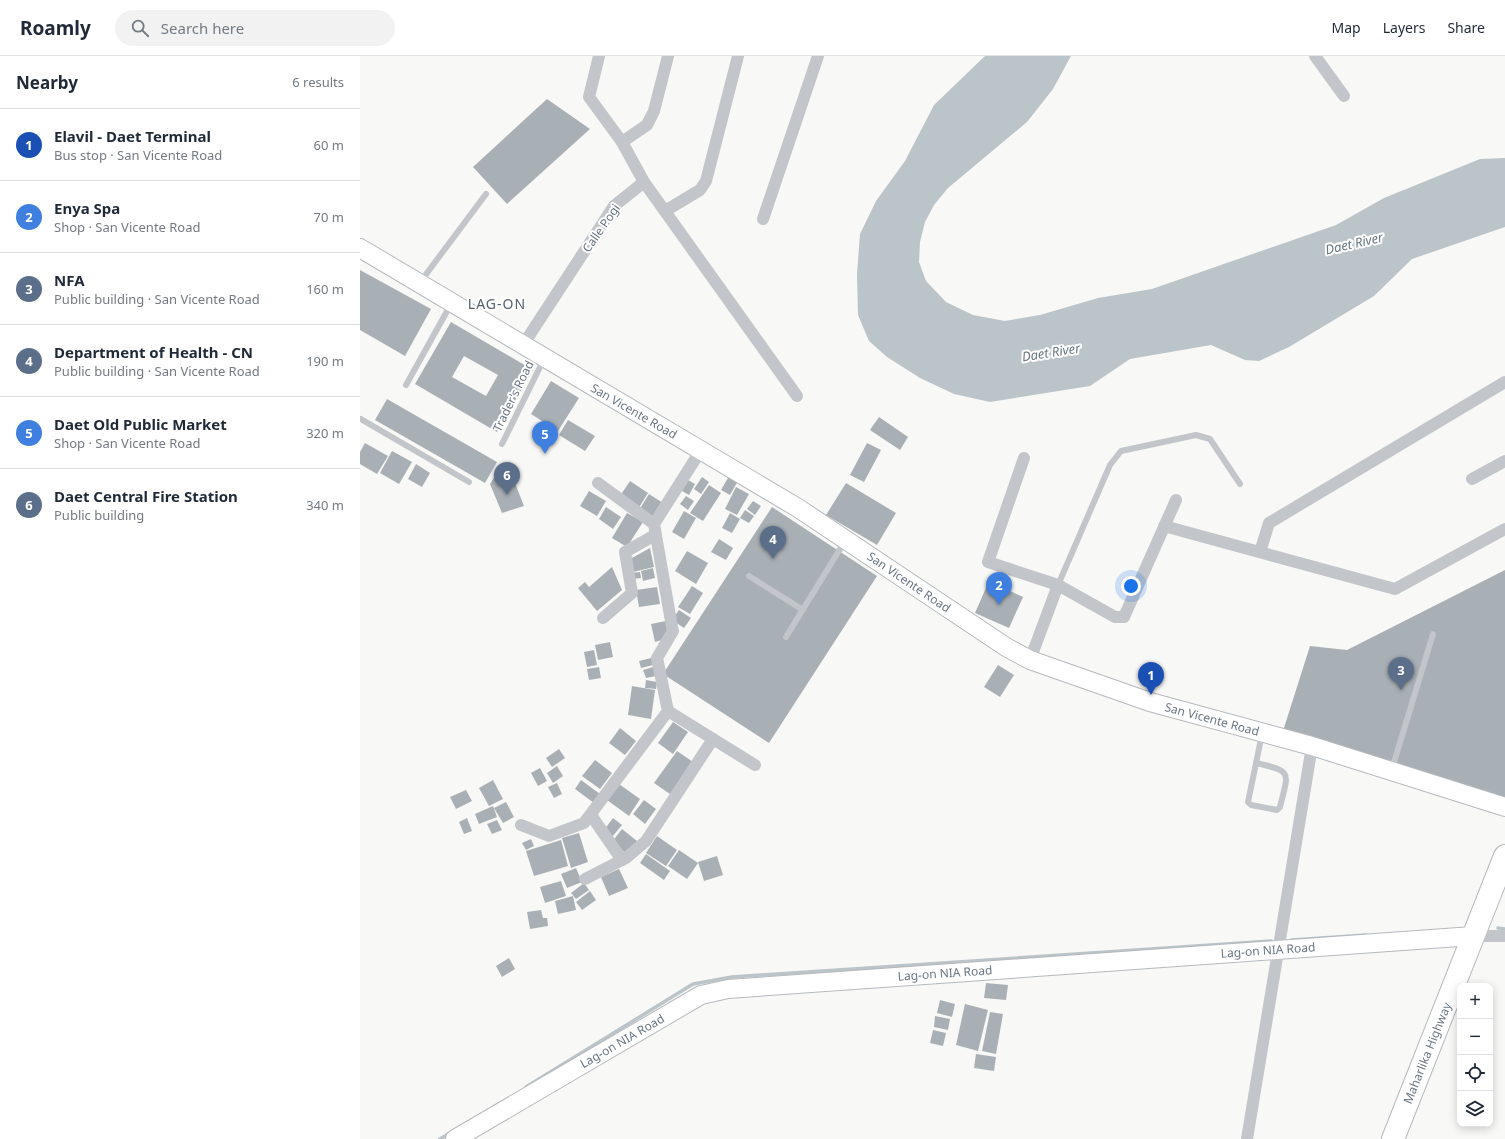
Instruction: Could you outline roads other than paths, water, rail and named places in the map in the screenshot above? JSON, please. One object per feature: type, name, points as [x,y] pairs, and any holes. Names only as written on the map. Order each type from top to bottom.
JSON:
[{"type":"highway","name":"Maharlika Highway","points":[[1393,1139],[1505,856]]},
{"type":"main road","name":"San Vicente Road","points":[[360,248],[798,508],[1006,647],[1030,660],[1150,702],[1312,746],[1505,807]]},
{"type":"main road","name":"Lag-on NIA Road","points":[[455,1139],[701,995],[728,990],[1280,948],[1473,936]]},
{"type":"street","points":[[599,56],[589,97],[622,142],[644,182],[797,396]]},
{"type":"street","points":[[622,142],[647,125],[654,111],[668,56]]},
{"type":"street","points":[[665,211],[700,190],[706,181],[738,56]]},
{"type":"street","points":[[763,219],[818,56]]},
{"type":"street","points":[[1315,56],[1344,96]]},
{"type":"street","name":"Calle Pogi","points":[[523,345],[614,206],[644,182]]},
{"type":"street","points":[[1260,552],[1269,524],[1505,382]]},
{"type":"street","points":[[603,618],[632,593],[625,552],[655,529],[701,450]]},
{"type":"street","points":[[1024,458],[988,562],[1058,585],[1115,618],[1124,617],[1176,500]]},
{"type":"street","points":[[1472,480],[1505,460]]},
{"type":"street","points":[[522,825],[549,836],[584,823],[668,711],[658,658],[673,632],[655,529],[598,483]]},
{"type":"street","points":[[1164,526],[1395,589],[1505,529]]},
{"type":"street","points":[[1030,660],[1058,585]]},
{"type":"street","points":[[668,711],[755,765]]},
{"type":"street","points":[[585,879],[622,860],[646,841],[713,739]]},
{"type":"street","points":[[1247,1139],[1280,948],[1312,746]]},
{"type":"street","points":[[591,815],[622,860]]},
{"type":"street","points":[[1473,936],[1505,936]]},
{"type":"lane","points":[[419,283],[486,194]]},
{"type":"lane","points":[[406,385],[452,303]]},
{"type":"lane","name":"Trader's Road","points":[[502,444],[544,358]]},
{"type":"lane","points":[[361,419],[469,482]]},
{"type":"lane","points":[[1058,585],[1110,466],[1121,451],[1196,435],[1210,439],[1240,484]]},
{"type":"lane","points":[[786,637],[846,540]]},
{"type":"lane","points":[[749,576],[803,610]]},
{"type":"lane","points":[[1392,771],[1433,634]]},
{"type":"lane","points":[[1256,763],[1280,768],[1284,771],[1287,778],[1280,807],[1277,810],[1251,805],[1248,802],[1256,763],[1263,732]]},
{"type":"water","name":"Daet River","points":[[985,56],[1071,56],[1053,89],[1027,122],[948,188],[934,205],[925,222],[920,242],[919,262],[926,281],[946,302],[973,315],[1005,321],[1040,315],[1098,298],[1152,289],[1336,225],[1384,198],[1480,159],[1505,158],[1505,227],[1412,259],[1374,296],[1289,347],[1259,361],[1245,360],[1211,345],[1130,359],[1090,386],[990,402],[954,394],[920,378],[887,357],[869,341],[858,315],[857,274],[860,234],[876,201],[905,161],[934,105]]},
{"type":"waterway","points":[[1498,928],[1505,929]]},
{"type":"waterway","points":[[1292,940],[1366,935]]},
{"type":"waterway","points":[[526,1087],[693,984],[732,977],[1271,941]]},
{"type":"waterway","points":[[440,1139],[450,1133]]},
{"type":"place","name":"Daet Old Public Market","points":[[545,454]]},
{"type":"place","name":"Daet Central Fire Station","points":[[507,495]]},
{"type":"place","name":"Department of Health - CN","points":[[773,559]]},
{"type":"place","name":"Enya Spa","points":[[999,605]]},
{"type":"place","name":"NFA","points":[[1401,690]]},
{"type":"place","name":"Elavil - Daet Terminal","points":[[1151,695]]},
{"type":"district","name":"LAG-ON","points":[[497,303]]}]
